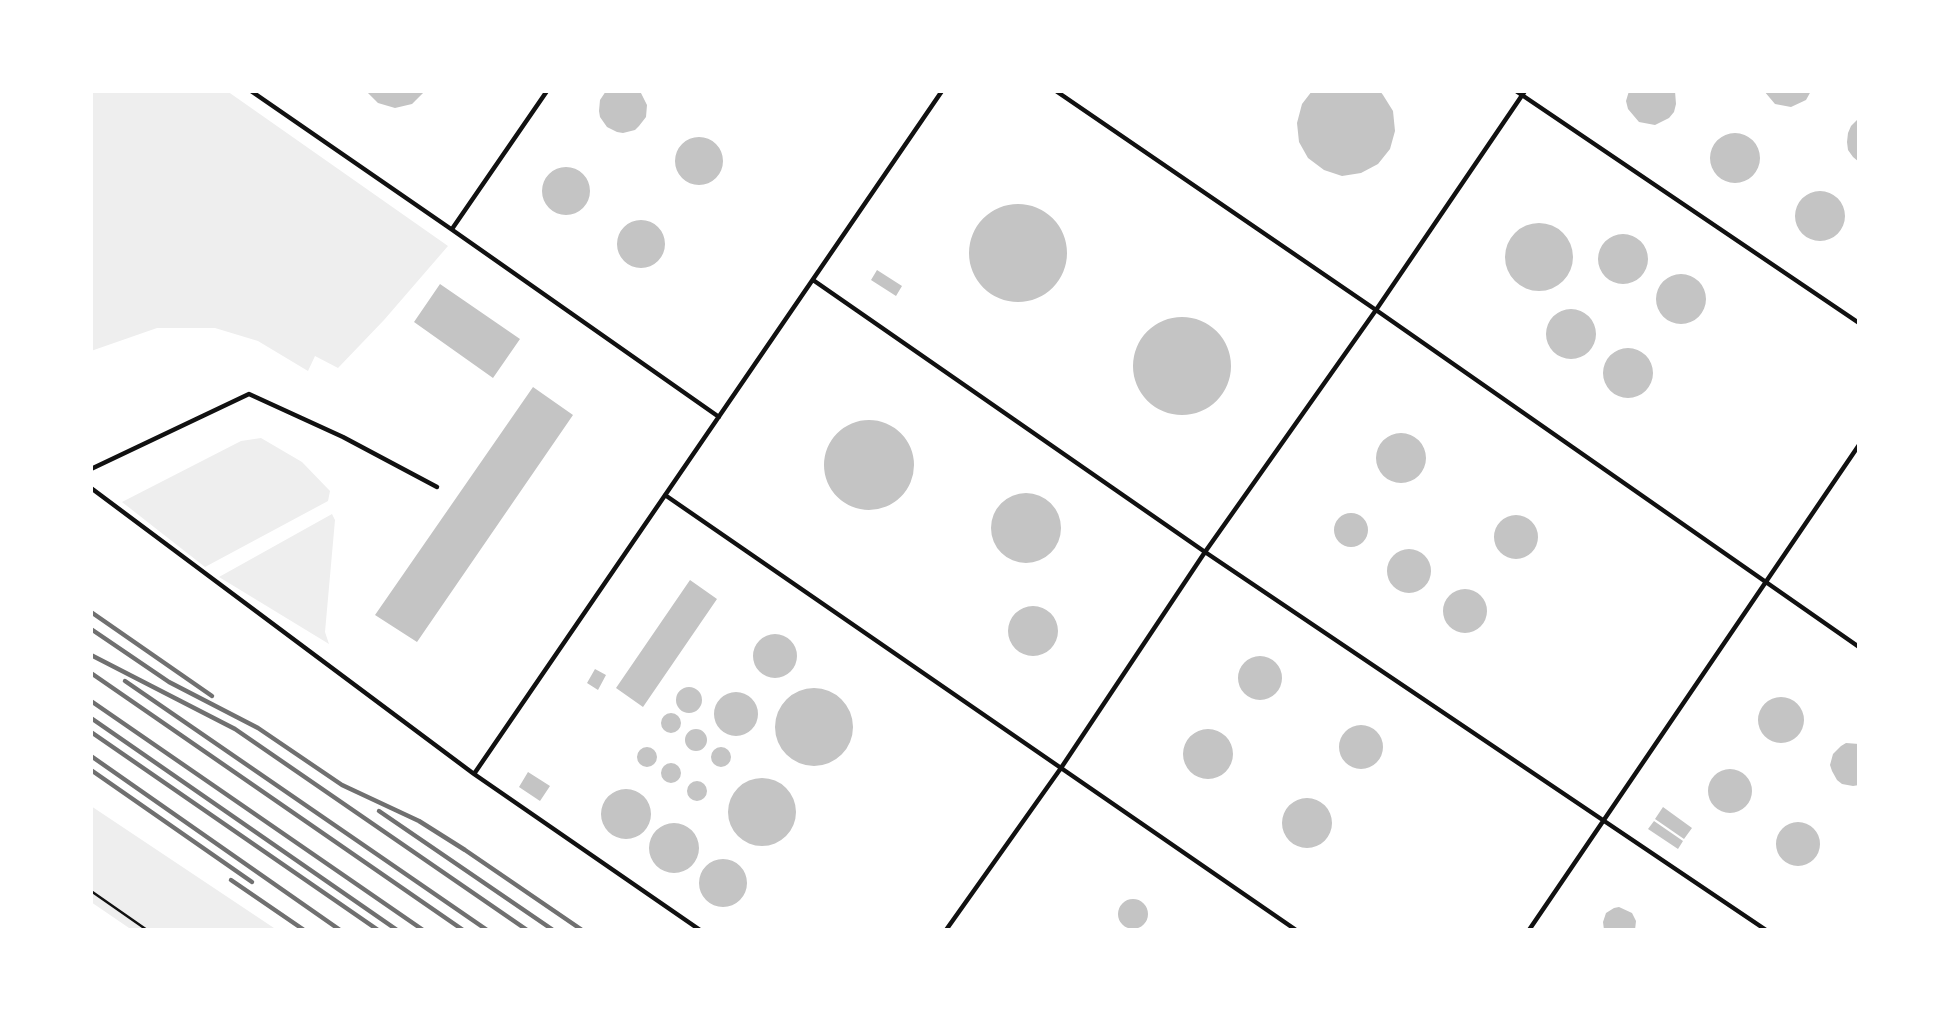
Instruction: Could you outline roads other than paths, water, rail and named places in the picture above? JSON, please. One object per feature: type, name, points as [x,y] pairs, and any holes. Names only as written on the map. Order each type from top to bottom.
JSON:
[{"type":"lane","points":[[452,229],[547,91]]},
{"type":"lane","points":[[474,774],[942,91]]},
{"type":"lane","points":[[1056,91],[1376,310],[1859,647]]},
{"type":"lane","points":[[1516,91],[1524,93],[1859,323]]},
{"type":"lane","points":[[253,92],[719,418]]},
{"type":"lane","points":[[946,930],[1061,768],[1205,552],[1376,310],[1524,93]]},
{"type":"lane","points":[[813,280],[1205,552],[1766,930]]},
{"type":"lane","points":[[91,469],[249,394],[343,437],[437,487]]},
{"type":"lane","points":[[1529,930],[1859,445]]},
{"type":"lane","points":[[91,488],[474,774],[700,930]]},
{"type":"lane","points":[[665,495],[1296,930]]},
{"type":"railway","points":[[91,612],[212,696]]},
{"type":"railway","points":[[91,629],[169,682],[258,728],[342,785],[419,821],[582,930]]},
{"type":"railway","points":[[91,655],[235,729],[527,930]]},
{"type":"railway","points":[[91,673],[463,930]]},
{"type":"railway","points":[[125,681],[487,930]]},
{"type":"railway","points":[[91,701],[423,930]]},
{"type":"railway","points":[[91,718],[397,930]]},
{"type":"railway","points":[[91,732],[378,930]]},
{"type":"railway","points":[[91,756],[340,930]]},
{"type":"railway","points":[[91,770],[252,882]]},
{"type":"railway","points":[[379,811],[553,930]]},
{"type":"railway","points":[[231,880],[304,930]]}]
